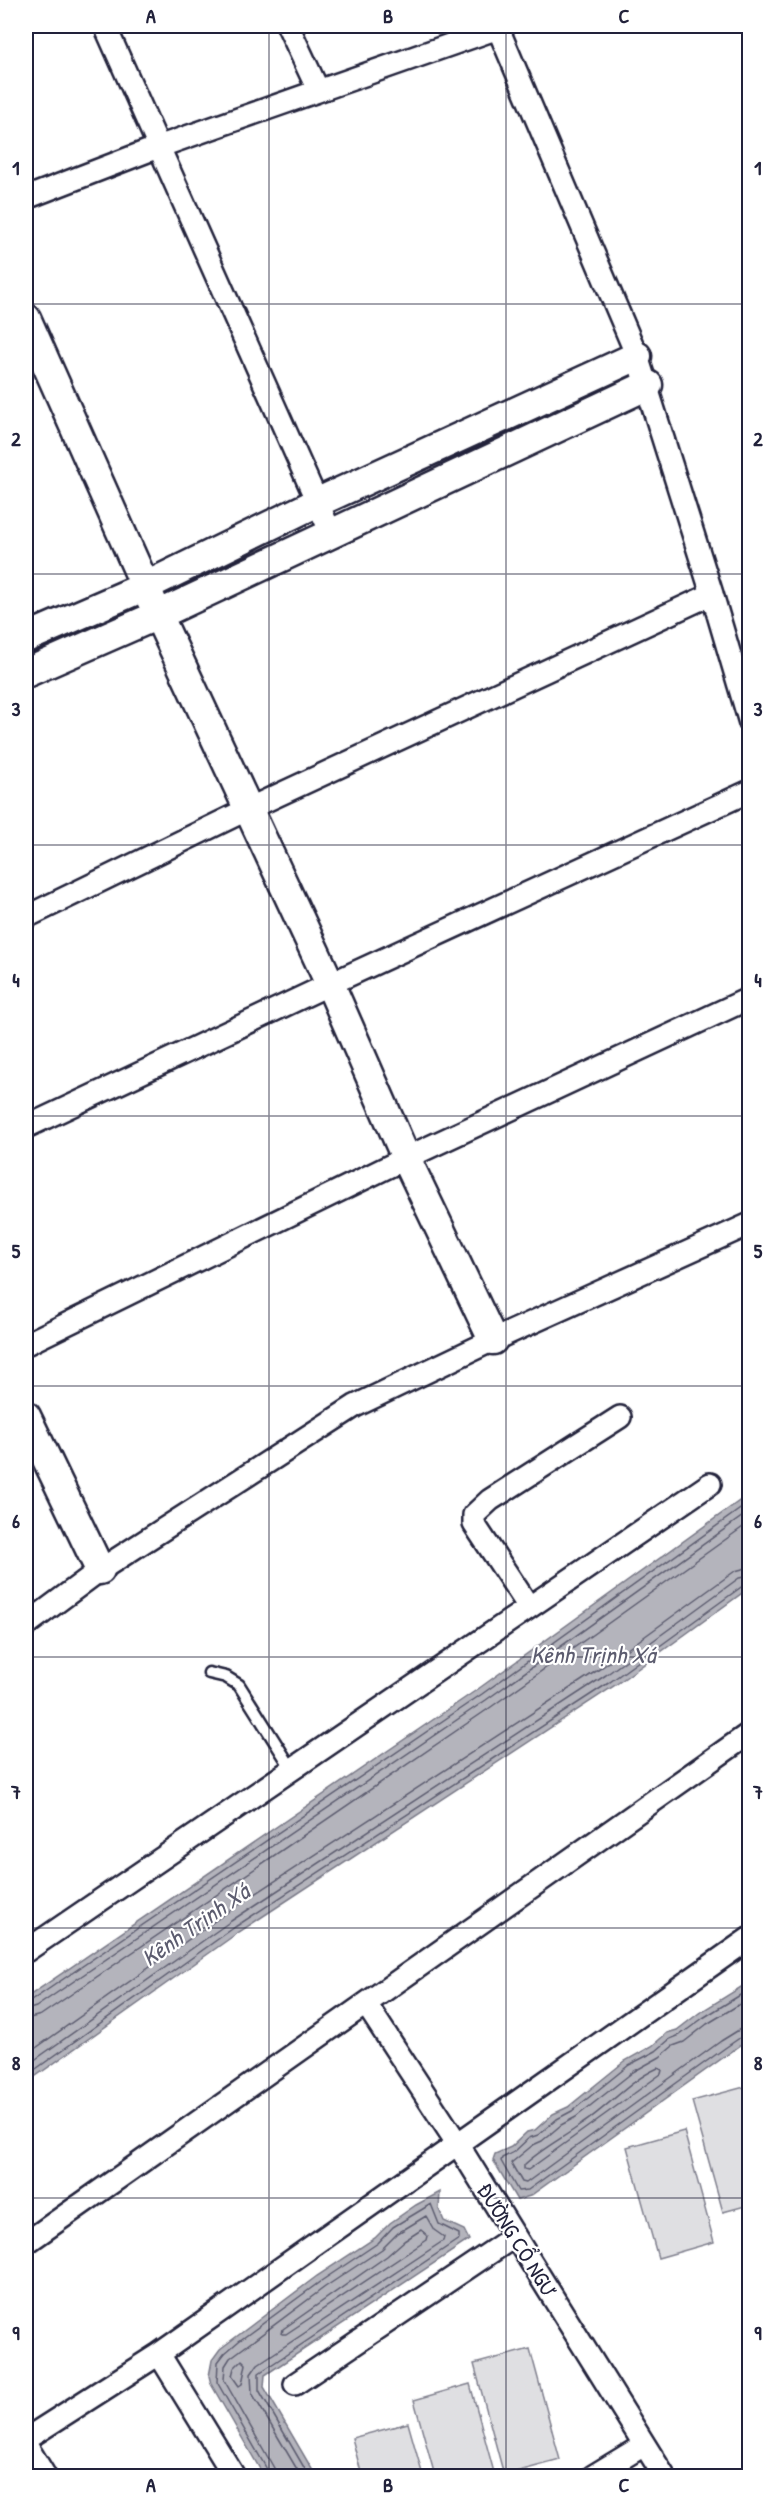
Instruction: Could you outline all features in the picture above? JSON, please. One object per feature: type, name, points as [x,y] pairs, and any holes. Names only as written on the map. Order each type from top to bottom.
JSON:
[{"type":"street","points":[[105,26],[331,533]]},
{"type":"street","points":[[288,26],[318,90]]},
{"type":"street","points":[[26,198],[158,147],[498,27],[648,385],[750,723]]},
{"type":"street","points":[[26,318],[158,615],[330,984],[406,1158],[493,1340]]},
{"type":"street","points":[[26,638],[146,586],[316,503],[637,356]]},
{"type":"street","points":[[26,673],[158,615],[648,385]]},
{"type":"street","points":[[26,917],[248,809],[712,594]]},
{"type":"street","points":[[26,1127],[750,791]]},
{"type":"street","points":[[26,1344],[406,1158],[750,998]]},
{"type":"street","points":[[26,1625],[100,1570],[355,1407],[493,1340],[750,1224]]},
{"type":"street","points":[[26,1416],[100,1570]]},
{"type":"street","points":[[530,1607],[474,1524],[474,1515],[490,1500],[620,1417]]},
{"type":"street","points":[[26,1951],[710,1484]]},
{"type":"street","points":[[26,2243],[750,1733]]},
{"type":"street","points":[[26,2439],[159,2354],[750,1938]]},
{"type":"street","name":"ĐƯỜNG CỔ NGƯ","points":[[366,2004],[458,2143],[664,2476]]},
{"type":"street","points":[[295,2384],[515,2236]]},
{"type":"street","points":[[159,2354],[234,2476]]},
{"type":"street","points":[[26,2445],[45,2476]]},
{"type":"street","points":[[600,2475],[644,2445]]},
{"type":"lane","points":[[209,1673],[226,1677],[239,1685],[292,1769]]},
{"type":"shaded area","points":[[748,2086],[749,2205],[723,2212],[692,2101]]},
{"type":"shaded area","points":[[684,2131],[714,2242],[658,2258],[627,2147]]},
{"type":"shaded area","points":[[530,2349],[560,2460],[504,2475],[474,2364]]},
{"type":"shaded area","points":[[470,2384],[495,2476],[435,2476],[414,2400]]},
{"type":"shaded area","points":[[408,2423],[423,2476],[362,2476],[352,2438]]},
{"type":"water","name":"Kênh Trịnh Xá","points":[[749,1494],[749,1588],[614,1686],[239,1932],[26,2083],[26,1998],[478,1689]]},
{"type":"water","points":[[749,1982],[749,2039],[530,2196],[517,2200],[493,2160],[495,2154],[511,2147],[527,2132],[535,2130],[553,2114],[568,2107],[625,2061],[652,2046],[667,2033],[677,2030],[699,2013]]},
{"type":"water","points":[[440,2192],[439,2209],[444,2221],[464,2230],[469,2240],[265,2375],[264,2387],[316,2476],[264,2476],[211,2384],[209,2376],[212,2360],[220,2349],[317,2276],[375,2238],[390,2223],[416,2205]]}]
